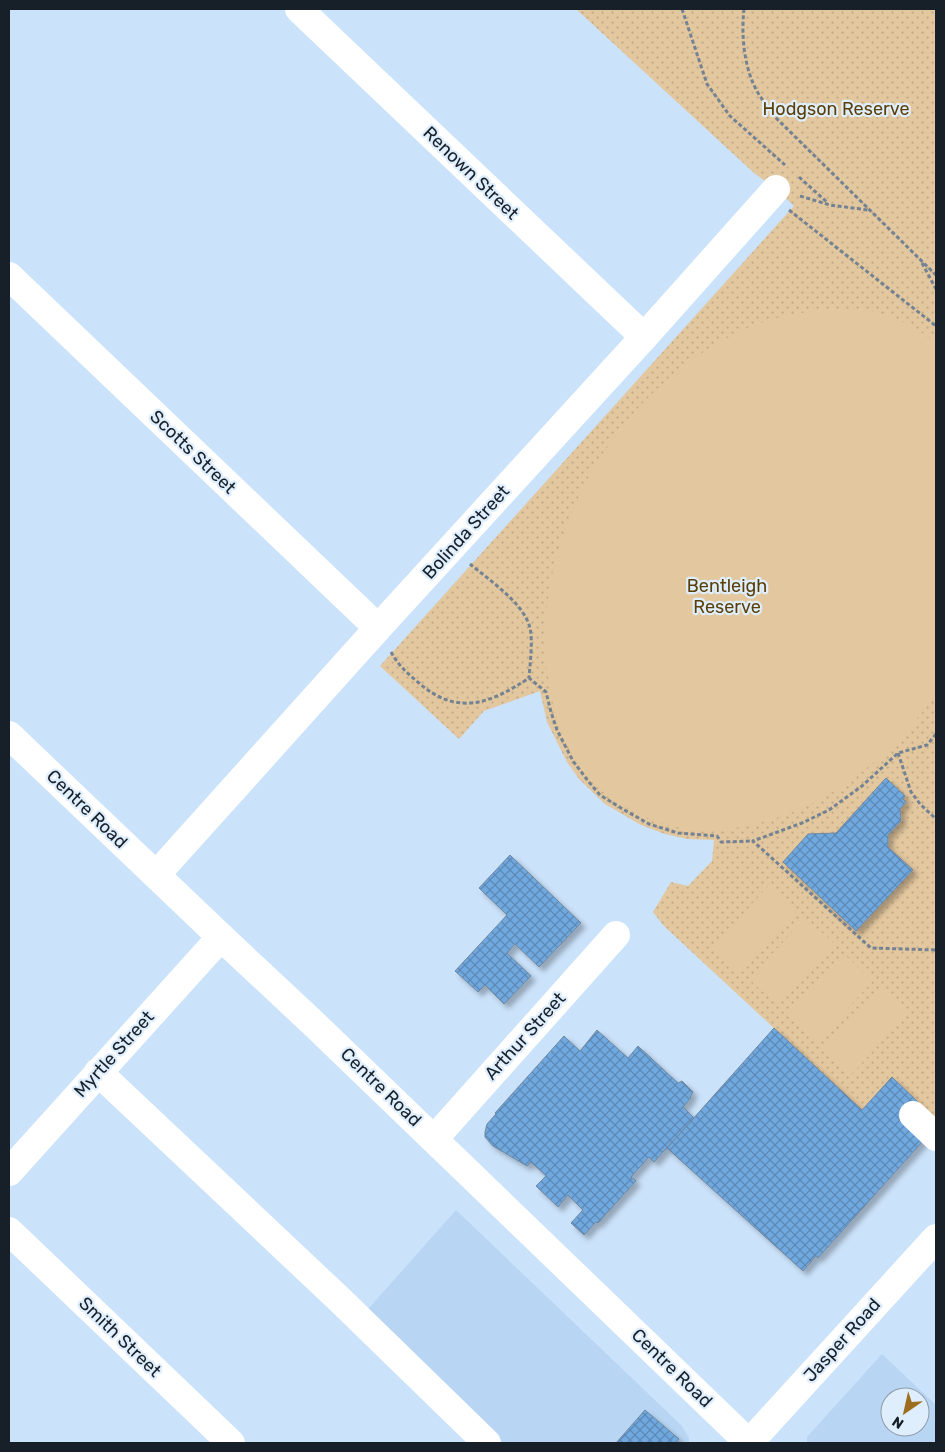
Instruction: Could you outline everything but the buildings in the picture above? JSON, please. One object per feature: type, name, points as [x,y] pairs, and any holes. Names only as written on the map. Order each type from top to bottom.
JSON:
[{"type":"street","name":"Renown Street","points":[[299,9],[644,337]]},
{"type":"street","name":"Bolinda Street","points":[[156,875],[384,640],[644,337],[787,178]]},
{"type":"street","name":"Scotts Street","points":[[9,276],[384,640]]},
{"type":"street","name":"Centre Road","points":[[9,736],[434,1138],[749,1443]]},
{"type":"street","name":"Arthur Street","points":[[434,1138],[616,935]]},
{"type":"street","name":"Myrtle Street","points":[[9,1172],[221,937]]},
{"type":"street","points":[[98,1072],[340,1300],[487,1443]]},
{"type":"street","points":[[913,1115],[936,1137]]},
{"type":"street","name":"Smith Street","points":[[9,1231],[231,1443]]},
{"type":"street","name":"Jasper Road","points":[[749,1443],[936,1238]]},
{"type":"path","points":[[682,9],[707,84],[730,116],[787,178],[830,205],[869,210]]},
{"type":"path","points":[[744,9],[742,22],[746,62],[757,91],[774,116],[936,275]]},
{"type":"path","points":[[787,178],[830,205]]},
{"type":"path","points":[[787,178],[788,210],[936,326]]},
{"type":"path","points":[[919,258],[936,289]]},
{"type":"path","points":[[470,563],[509,596],[527,620],[530,629],[529,678]]},
{"type":"path","points":[[384,640],[397,662],[426,689],[440,698],[453,702],[470,704],[489,700],[514,688],[529,678]]},
{"type":"path","points":[[529,678],[546,692],[550,712],[573,762],[600,794],[649,824],[678,833],[717,836],[721,842],[753,841],[802,823],[829,810],[862,786],[898,753],[926,745],[936,734]]},
{"type":"path","points":[[898,753],[911,792],[920,804],[936,819]]},
{"type":"path","points":[[753,841],[871,948],[936,950]]},
{"type":"shaded area","points":[[456,1210],[682,1426],[689,1438],[689,1443],[494,1443],[361,1317]]},
{"type":"shaded area","points":[[882,1354],[917,1387],[880,1387],[880,1437],[930,1437],[930,1399],[936,1405],[936,1443],[807,1443],[807,1437]]},
{"type":"green space","name":"Bentleigh Reserve","points":[[576,9],[936,9],[936,1119],[892,1077],[862,1110],[664,926],[653,912],[671,882],[688,886],[712,861],[714,840],[687,839],[665,834],[641,825],[605,804],[579,779],[567,762],[547,722],[540,691],[484,711],[459,739],[380,666],[794,206],[776,189],[754,173]]},
{"type":"green space","name":"Bentleigh Reserve","points":[[827,309],[866,310],[888,316],[918,330],[936,343],[936,694],[919,717],[878,759],[855,777],[805,807],[778,818],[733,828],[701,830],[671,826],[641,815],[626,807],[596,786],[578,764],[559,725],[549,684],[546,630],[552,576],[567,524],[590,474],[621,429],[658,388],[700,354],[747,328],[776,318]]},
{"type":"green space","points":[[769,885],[798,911],[741,973],[713,947]]},
{"type":"green space","points":[[805,918],[834,943],[777,1005],[749,979]]},
{"type":"green space","points":[[845,955],[873,981],[817,1042],[788,1016]]},
{"type":"green space","points":[[880,987],[908,1012],[852,1074],[823,1048]]},
{"type":"park label","name":"Hodgson Reserve","points":[[836,109]]}]
